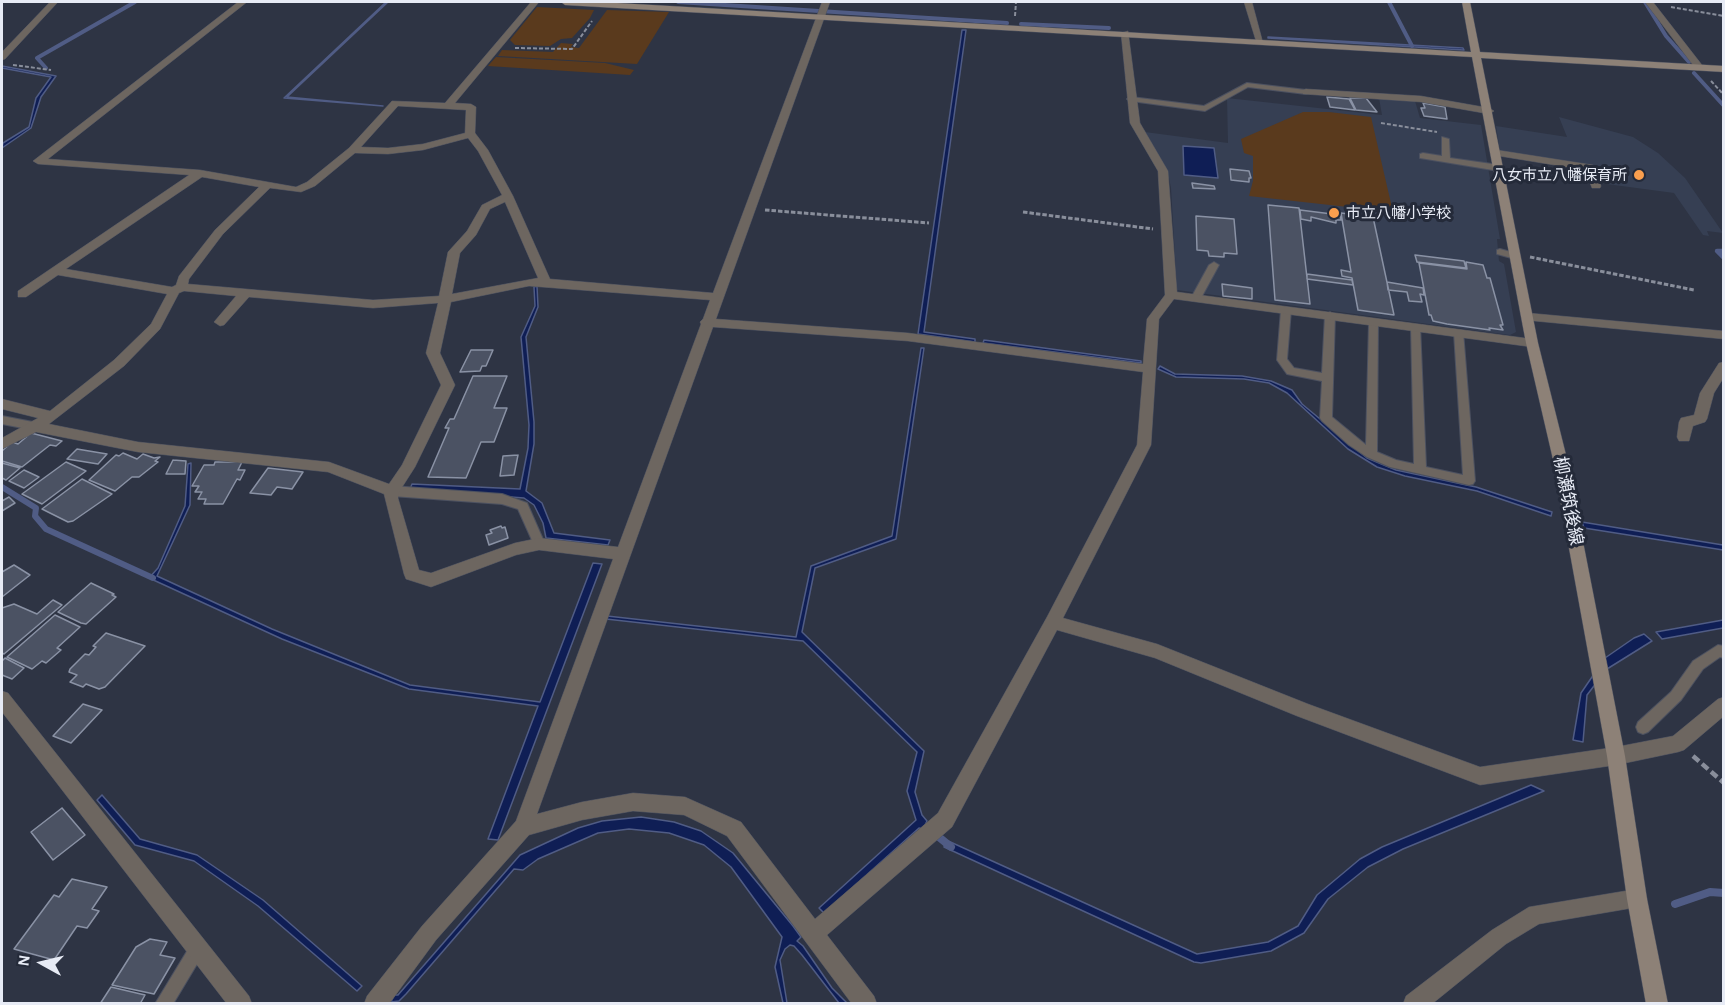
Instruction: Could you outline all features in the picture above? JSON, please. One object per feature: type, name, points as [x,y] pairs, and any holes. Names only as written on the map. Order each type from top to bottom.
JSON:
[{"type":"street","points":[[2,57],[54,2]]},
{"type":"street","points":[[243,2],[38,161],[236,177],[297,190],[311,183],[353,150],[395,102],[471,107],[471,135],[483,150],[508,196],[543,272],[544,282]]},
{"type":"street","points":[[448,105],[535,2]]},
{"type":"street","points":[[565,2],[1724,69]]},
{"type":"street","points":[[375,1004],[429,933],[523,827],[706,322],[826,2]]},
{"type":"street","points":[[1248,2],[1260,41]]},
{"type":"street","name":"柳瀬筑後線","points":[[1467,2],[1532,343],[1559,455],[1616,756],[1637,899],[1657,1004]]},
{"type":"street","points":[[1651,3],[1699,68]]},
{"type":"street","points":[[814,933],[945,820],[1053,622],[1144,445],[1153,319],[1171,295],[1166,184],[1162,171],[1135,123],[1125,33]]},
{"type":"street","points":[[1306,92],[1421,99],[1489,111]]},
{"type":"street","points":[[353,150],[388,151],[471,135]]},
{"type":"street","points":[[1497,153],[1589,167],[1596,186]]},
{"type":"street","points":[[22,294],[200,173]]},
{"type":"street","points":[[2,444],[52,416],[119,363],[156,326],[183,279],[219,232],[267,185]]},
{"type":"street","points":[[508,196],[495,200],[486,207],[472,233],[454,252],[433,353],[448,385],[408,467],[392,491],[391,498],[412,574],[430,580],[515,549],[539,544],[622,554]]},
{"type":"street","points":[[55,271],[178,289],[247,291],[372,304],[445,299],[529,282],[716,297]]},
{"type":"street","points":[[220,322],[247,291]]},
{"type":"street","points":[[1171,295],[1532,343]]},
{"type":"street","points":[[1528,317],[1724,335]]},
{"type":"street","points":[[706,322],[908,337],[1150,369]]},
{"type":"street","points":[[1684,437],[1686,422],[1700,419],[1707,393],[1724,366]]},
{"type":"street","points":[[2,404],[52,416]]},
{"type":"street","points":[[33,426],[138,447],[329,467],[392,491]]},
{"type":"street","points":[[1053,622],[1157,651],[1303,710],[1480,776],[1616,756],[1678,744],[1724,705]]},
{"type":"street","points":[[2,699],[241,1004]]},
{"type":"street","points":[[523,827],[582,811],[633,802],[685,806],[734,829],[866,1004]]},
{"type":"street","points":[[1414,1004],[1499,937],[1536,914],[1637,899]]},
{"type":"lane","points":[[1131,99],[1205,109],[1247,85],[1306,92]]},
{"type":"lane","points":[[1445,139],[1450,172]]},
{"type":"lane","points":[[1423,156],[1499,168]]},
{"type":"lane","points":[[1500,252],[1515,255]]},
{"type":"lane","points":[[1196,298],[1214,265]]},
{"type":"lane","points":[[1286,310],[1282,360],[1291,370],[1327,378]]},
{"type":"lane","points":[[1330,315],[1326,418],[1353,442],[1394,465],[1469,481],[1459,333]]},
{"type":"lane","points":[[1371,454],[1374,322]]},
{"type":"lane","points":[[1416,327],[1420,470]]},
{"type":"lane","points":[[2,420],[33,426]]},
{"type":"lane","points":[[392,491],[502,499],[523,506],[539,544]]},
{"type":"lane","points":[[1643,727],[1676,696],[1698,664],[1719,651],[1724,652]]},
{"type":"lane","points":[[163,1004],[198,949]]},
{"type":"path","points":[[1651,3],[1724,16]]},
{"type":"path","points":[[496,48],[572,49],[592,21]]},
{"type":"path","points":[[10,65],[51,70]]},
{"type":"path","points":[[1381,123],[1432,130],[1440,133],[1445,139]]},
{"type":"path","points":[[748,208],[929,223]]},
{"type":"path","points":[[1023,212],[1167,230]]},
{"type":"path","points":[[1515,255],[1694,290]]},
{"type":"path","points":[[1678,744],[1724,783]]},
{"type":"shaded area","points":[[388,2],[287,97],[383,106],[284,98]]},
{"type":"shaded area","points":[[537,7],[594,10],[572,38],[561,39],[550,46],[515,45],[510,40]]},
{"type":"shaded area","points":[[607,10],[669,12],[637,64],[498,56],[502,50],[553,52],[561,43],[573,44],[571,47],[579,48]]},
{"type":"shaded area","points":[[962,30],[966,30],[924,332],[975,339],[975,342],[918,334]]},
{"type":"shaded area","points":[[1268,38],[1463,48],[1464,50]]},
{"type":"shaded area","points":[[496,57],[605,63],[634,70],[630,75],[488,66]]},
{"type":"shaded area","points":[[2,66],[56,76],[41,97],[31,128],[2,148],[3,143],[29,127],[36,98],[51,77],[2,68]]},
{"type":"shaded area","name":"市立八幡小学校","points":[[1227,98],[1382,115],[1379,98],[1415,101],[1420,118],[1481,125],[1500,239],[1497,239],[1499,261],[1504,264],[1516,332],[1510,335],[1177,290],[1171,188],[1168,173],[1145,132],[1228,143]]},
{"type":"shaded area","points":[[1303,112],[1329,112],[1371,117],[1393,212],[1249,196],[1253,181],[1253,156],[1244,153],[1241,139]]},
{"type":"shaded area","name":"八女市立八幡保育所","points":[[1559,117],[1633,137],[1658,153],[1685,178],[1723,233],[1707,231],[1709,236],[1703,235],[1674,193],[1599,183],[1594,166],[1500,151],[1496,126],[1567,137]]},
{"type":"shaded area","points":[[1183,146],[1214,148],[1218,178],[1184,175]]},
{"type":"shaded area","points":[[537,286],[538,307],[526,337],[534,444],[526,491],[542,503],[554,533],[610,540],[608,545],[546,538],[543,523],[534,505],[524,498],[410,489],[412,484],[520,489],[528,448],[529,425],[521,337],[535,306],[534,287]]},
{"type":"shaded area","points":[[984,340],[1141,361],[1141,363],[983,343]]},
{"type":"shaded area","points":[[921,348],[924,348],[896,539],[815,568],[802,632],[924,751],[915,792],[922,815],[927,821],[923,829],[919,828],[824,913],[819,908],[916,820],[907,791],[917,752],[803,641],[606,619],[607,616],[796,637],[811,566],[892,536]]},
{"type":"shaded area","points":[[1160,366],[1175,374],[1242,376],[1271,381],[1292,390],[1302,404],[1367,458],[1396,470],[1476,487],[1552,512],[1551,516],[1477,491],[1405,476],[1377,467],[1348,449],[1287,393],[1269,383],[1244,379],[1176,377],[1158,369]]},
{"type":"shaded area","points":[[191,463],[190,505],[157,576],[272,629],[410,685],[540,702],[593,563],[602,564],[498,840],[488,839],[538,706],[409,689],[282,639],[149,578],[158,568],[185,506],[188,464]]},
{"type":"shaded area","points":[[1582,522],[1723,545],[1723,550],[1584,528]]},
{"type":"shaded area","points":[[1723,620],[1723,628],[1662,639],[1656,632]]},
{"type":"shaded area","points":[[1644,634],[1652,641],[1607,669],[1587,695],[1583,742],[1573,740],[1581,693],[1605,658],[1634,638]]},
{"type":"shaded area","points":[[1531,785],[1544,791],[1403,849],[1368,867],[1328,899],[1304,933],[1271,951],[1201,963],[1194,962],[944,847],[946,840],[1197,954],[1268,942],[1298,926],[1317,895],[1360,859],[1382,847]]},
{"type":"shaded area","points":[[102,795],[140,839],[197,855],[263,900],[362,986],[357,991],[258,906],[194,861],[135,845],[97,800]]},
{"type":"shaded area","points":[[641,817],[674,822],[701,831],[733,853],[793,926],[801,937],[797,941],[803,946],[832,988],[847,1003],[839,1003],[802,955],[790,945],[785,949],[780,960],[787,1003],[783,1003],[775,967],[782,937],[731,867],[704,845],[669,833],[629,829],[598,833],[538,859],[523,870],[514,869],[406,994],[399,1001],[391,1002],[394,995],[398,995],[520,855],[578,828],[602,821]]},
{"type":"building","points":[[1327,97],[1349,99],[1355,110],[1330,107]]},
{"type":"building","points":[[1350,98],[1366,98],[1377,112],[1356,110]]},
{"type":"building","points":[[1423,103],[1445,107],[1447,119],[1424,116],[1421,108],[1425,108]]},
{"type":"building","points":[[1230,169],[1249,171],[1251,178],[1249,182],[1231,180]]},
{"type":"building","points":[[1192,183],[1214,186],[1215,189],[1193,188]]},
{"type":"building","points":[[1268,205],[1299,208],[1310,304],[1275,300]]},
{"type":"building","points":[[1300,210],[1340,215],[1341,220],[1336,220],[1336,223],[1311,217],[1311,221],[1301,219]]},
{"type":"building","points":[[1341,213],[1373,217],[1394,315],[1358,310],[1352,278],[1342,276],[1341,270],[1351,272]]},
{"type":"building","points":[[1196,216],[1234,219],[1237,254],[1224,253],[1224,257],[1209,256],[1208,251],[1197,250]]},
{"type":"building","points":[[1415,255],[1464,261],[1466,268],[1417,262]]},
{"type":"building","points":[[1466,262],[1483,265],[1487,278],[1490,278],[1503,330],[1447,324],[1433,321],[1429,315],[1419,263],[1467,269]]},
{"type":"building","points":[[1307,274],[1352,280],[1353,285],[1307,279]]},
{"type":"building","points":[[1387,282],[1423,288],[1424,295],[1420,294],[1422,302],[1409,301],[1407,292],[1388,290]]},
{"type":"building","points":[[1222,284],[1252,288],[1252,299],[1223,296]]},
{"type":"building","points":[[471,350],[493,350],[486,366],[482,366],[480,371],[460,372]]},
{"type":"building","points":[[473,376],[507,376],[494,408],[507,408],[494,442],[481,442],[466,478],[428,477],[449,428],[445,428],[450,419],[454,419]]},
{"type":"building","points":[[31,433],[62,441],[56,446],[50,445],[22,467],[2,461],[2,451],[12,442],[18,444]]},
{"type":"building","points":[[77,449],[107,454],[98,464],[67,459]]},
{"type":"building","points":[[123,453],[137,459],[143,454],[154,458],[160,457],[155,461],[158,462],[139,477],[132,477],[115,491],[89,480],[116,455]]},
{"type":"building","points":[[518,455],[514,475],[500,476],[503,456]]},
{"type":"building","points":[[173,460],[186,461],[185,474],[166,474]]},
{"type":"building","points":[[66,462],[86,471],[42,504],[22,494]]},
{"type":"building","points":[[215,462],[242,462],[238,470],[245,470],[240,480],[237,479],[223,504],[204,504],[206,499],[198,499],[202,492],[195,492],[199,486],[192,486],[204,465],[214,465]]},
{"type":"building","points":[[2,463],[20,468],[6,480],[2,478]]},
{"type":"building","points":[[268,468],[303,472],[292,489],[277,487],[271,495],[250,493]]},
{"type":"building","points":[[24,470],[39,477],[24,488],[9,481]]},
{"type":"building","points":[[82,479],[112,494],[73,521],[68,522],[42,509]]},
{"type":"building","points":[[9,497],[15,503],[2,511],[2,501]]},
{"type":"building","points":[[505,527],[508,538],[489,545],[486,535],[492,533],[490,530]]},
{"type":"building","points":[[14,565],[30,575],[2,597],[2,572]]},
{"type":"building","points":[[91,583],[116,597],[86,624],[58,612]]},
{"type":"building","points":[[53,600],[62,605],[4,654],[2,653],[2,608],[14,604],[37,614]]},
{"type":"building","points":[[55,615],[80,627],[57,648],[61,650],[46,663],[42,661],[32,669],[7,657]]},
{"type":"building","points":[[106,633],[145,646],[105,687],[99,689],[86,684],[83,687],[70,682],[77,675],[69,672],[70,669],[85,654],[89,655],[96,647],[93,646]]},
{"type":"building","points":[[5,658],[24,668],[12,679],[2,675],[2,661]]},
{"type":"building","points":[[83,704],[102,710],[71,743],[53,736]]},
{"type":"building","points":[[62,808],[85,835],[53,860],[31,832]]},
{"type":"building","points":[[72,879],[107,887],[92,909],[99,911],[87,928],[77,926],[54,960],[14,949],[54,895],[59,897]]},
{"type":"building","points":[[150,939],[167,942],[160,955],[175,958],[154,994],[112,985],[136,947]]},
{"type":"building","points":[[111,987],[145,995],[140,1004],[100,1004]]},
{"type":"waterway","points":[[46,68],[37,58],[135,2]]},
{"type":"waterway","points":[[678,2],[1007,23]]},
{"type":"waterway","points":[[1389,2],[1412,46]]},
{"type":"waterway","points":[[1645,2],[1666,36],[1689,62]]},
{"type":"waterway","points":[[1021,24],[1109,28]]},
{"type":"waterway","points":[[1694,73],[1724,106]]},
{"type":"waterway","points":[[1724,251],[1717,251],[1724,258]]},
{"type":"waterway","points":[[2,487],[36,508],[35,516],[46,529],[153,578]]},
{"type":"waterway","points":[[934,833],[951,847]]},
{"type":"waterway","points":[[1675,904],[1710,892],[1724,893]]},
{"type":"place","name":"八女市立八幡保育所","points":[[1639,175]]},
{"type":"place","name":"市立八幡小学校","points":[[1334,213]]}]
